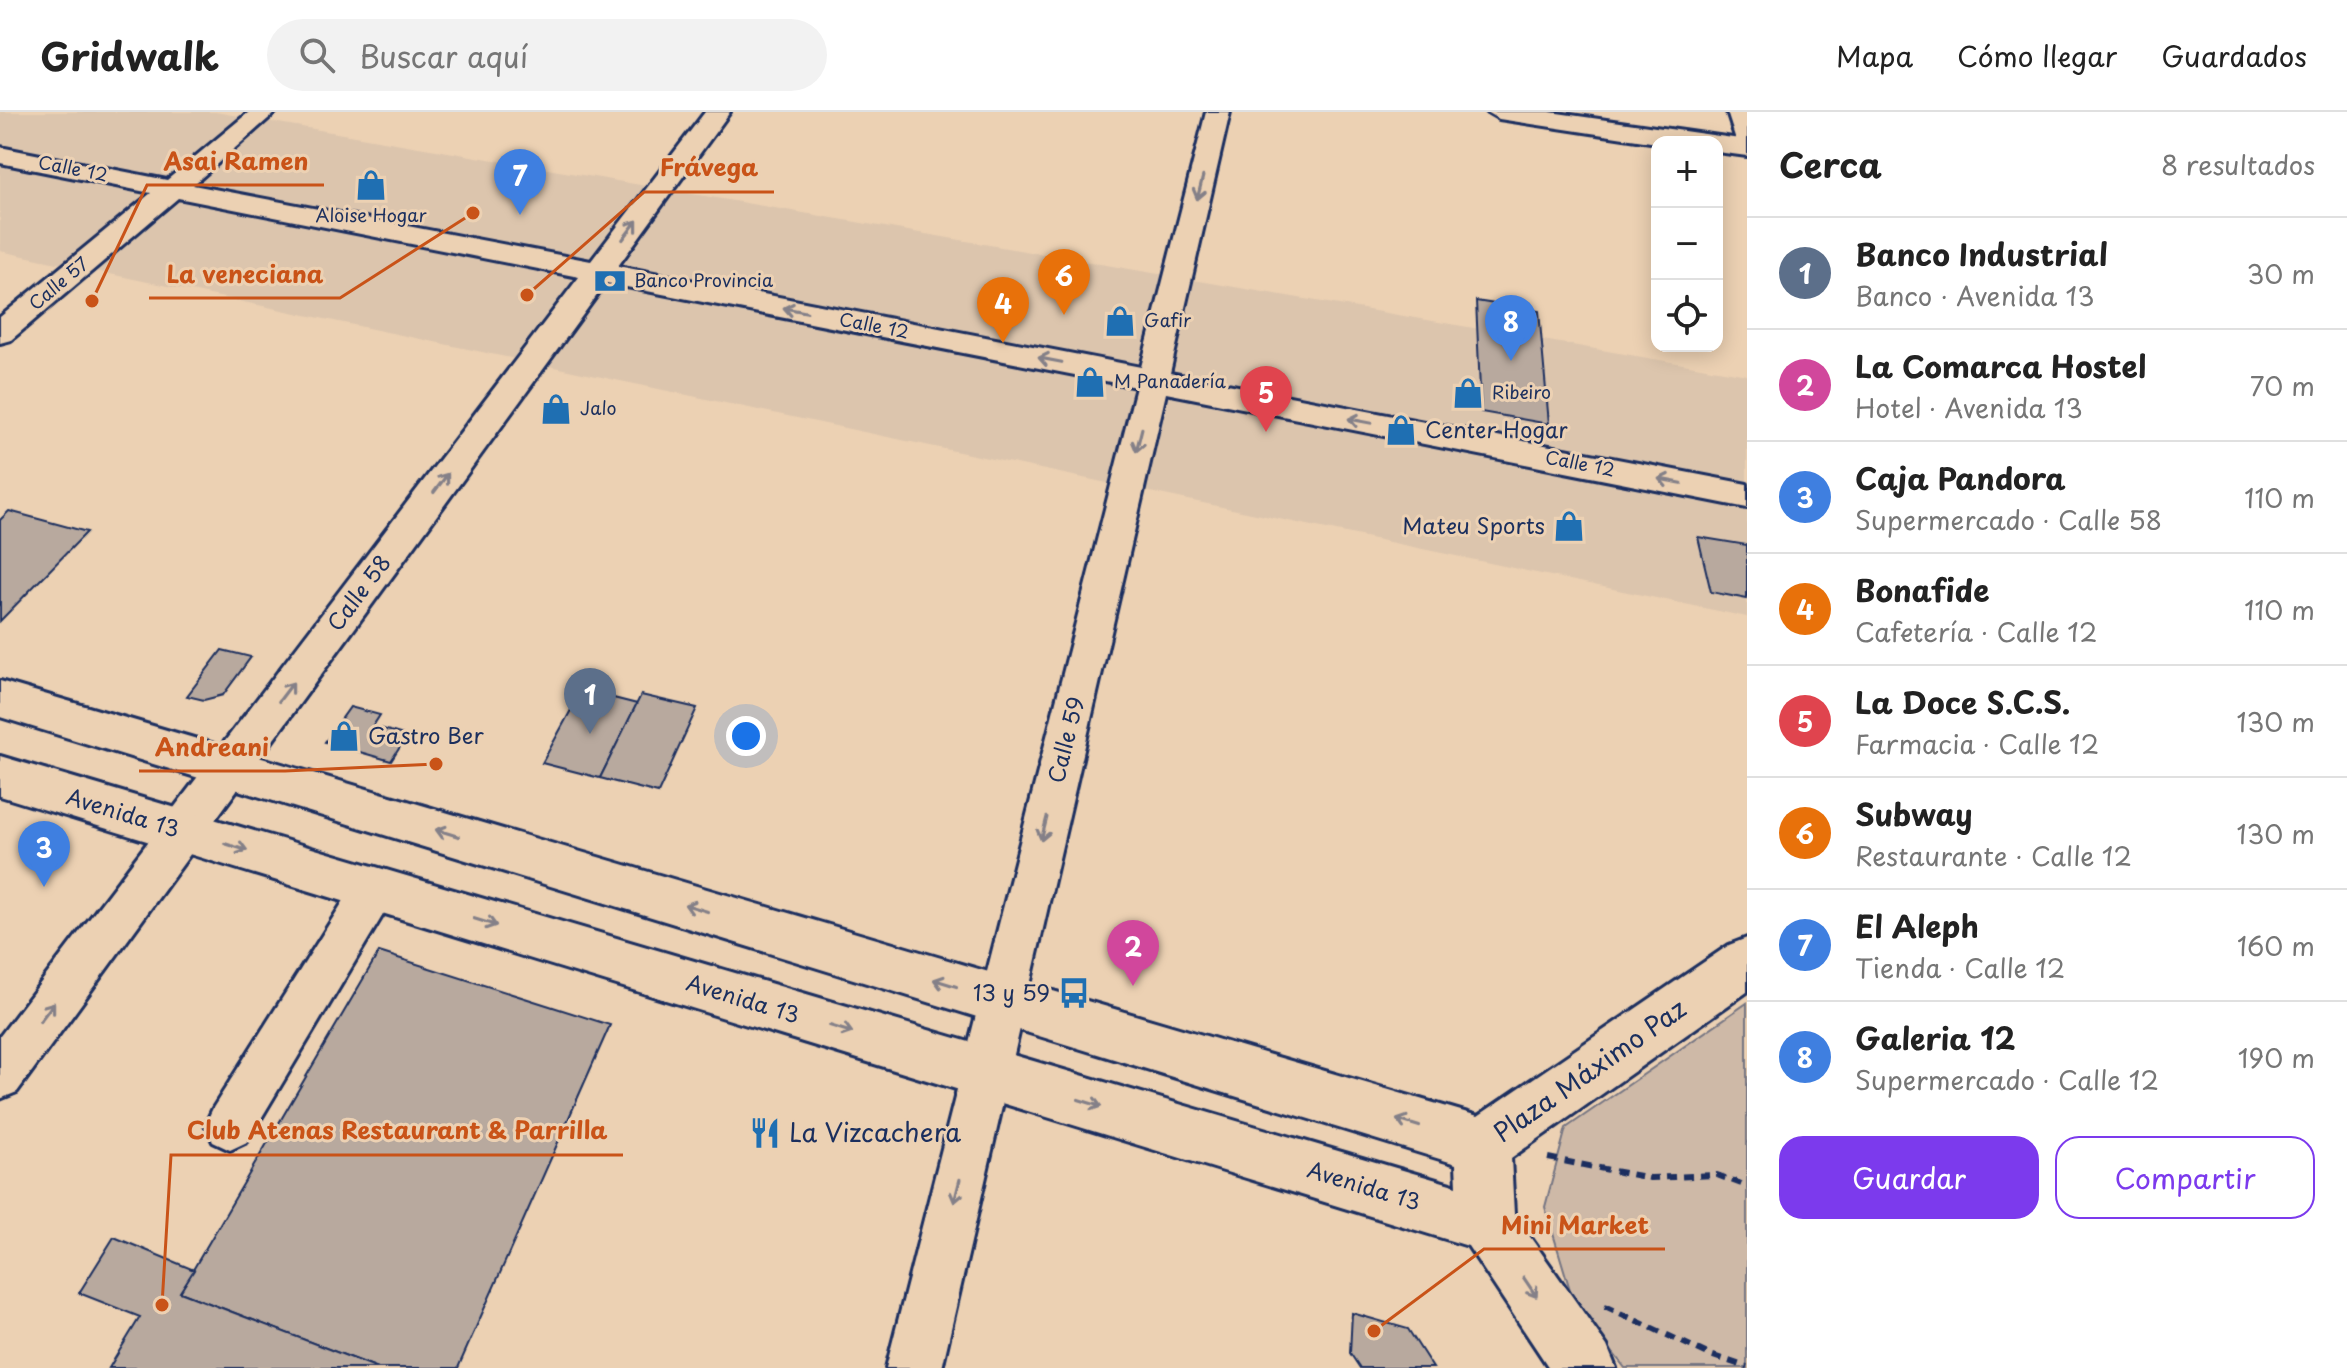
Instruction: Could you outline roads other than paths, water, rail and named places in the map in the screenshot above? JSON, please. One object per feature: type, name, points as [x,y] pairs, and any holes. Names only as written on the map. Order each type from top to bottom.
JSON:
[{"type":"main road","points":[[1740,112],[1747,137]]},
{"type":"main road","points":[[0,699],[1483,1145]]},
{"type":"main road","name":"Avenida 13","points":[[0,776],[1486,1223]]},
{"type":"main road","name":"Plaza Máximo Paz","points":[[1486,1223],[1483,1145],[1747,962]]},
{"type":"main road","points":[[1486,1223],[1585,1368]]},
{"type":"street","name":"Calle 57","points":[[0,333],[264,112]]},
{"type":"street","name":"Calle 58","points":[[0,1075],[718,112]]},
{"type":"street","name":"Calle 59","points":[[914,1368],[1218,112]]},
{"type":"street","points":[[1499,112],[1663,136]]},
{"type":"street","points":[[1723,145],[1747,148]]},
{"type":"street","name":"Calle 12","points":[[0,155],[1747,496]]},
{"type":"street","points":[[230,1125],[375,889]]},
{"type":"place","name":"Aloise Hogar","points":[[371,185]]},
{"type":"place","name":"La veneciana","points":[[473,213]]},
{"type":"place","name":"El Aleph","points":[[520,215]]},
{"type":"place","name":"Banco Provincia","points":[[610,281]]},
{"type":"place","name":"Frávega","points":[[527,295]]},
{"type":"place","name":"Asai Ramen","points":[[92,301]]},
{"type":"place","name":"Subway","points":[[1064,315]]},
{"type":"place","name":"Gafir","points":[[1120,321]]},
{"type":"place","name":"Bonafide","points":[[1003,343]]},
{"type":"place","name":"Galeria 12","points":[[1511,361]]},
{"type":"place","name":"M Panadería","points":[[1090,382]]},
{"type":"place","name":"Ribeiro","points":[[1468,393]]},
{"type":"place","name":"Jalo","points":[[556,409]]},
{"type":"place","name":"Center Hogar","points":[[1401,430]]},
{"type":"place","name":"La Doce S.C.S.","points":[[1266,432]]},
{"type":"place","name":"Mateu Sports","points":[[1569,526]]},
{"type":"place","name":"Banco Industrial","points":[[590,734]]},
{"type":"place","name":"Gastro Ber","points":[[344,736]]},
{"type":"place","name":"Andreani","points":[[436,764]]},
{"type":"place","name":"Caja Pandora","points":[[44,887]]},
{"type":"place","name":"La Comarca Hostel","points":[[1133,986]]},
{"type":"place","name":"13 y 59","points":[[1074,993]]},
{"type":"place","name":"La Vizcachera","points":[[765,1133]]},
{"type":"place","name":"Club Atenas Restaurant & Parrilla","points":[[162,1305]]},
{"type":"place","name":"Mini Market","points":[[1374,1331]]}]
